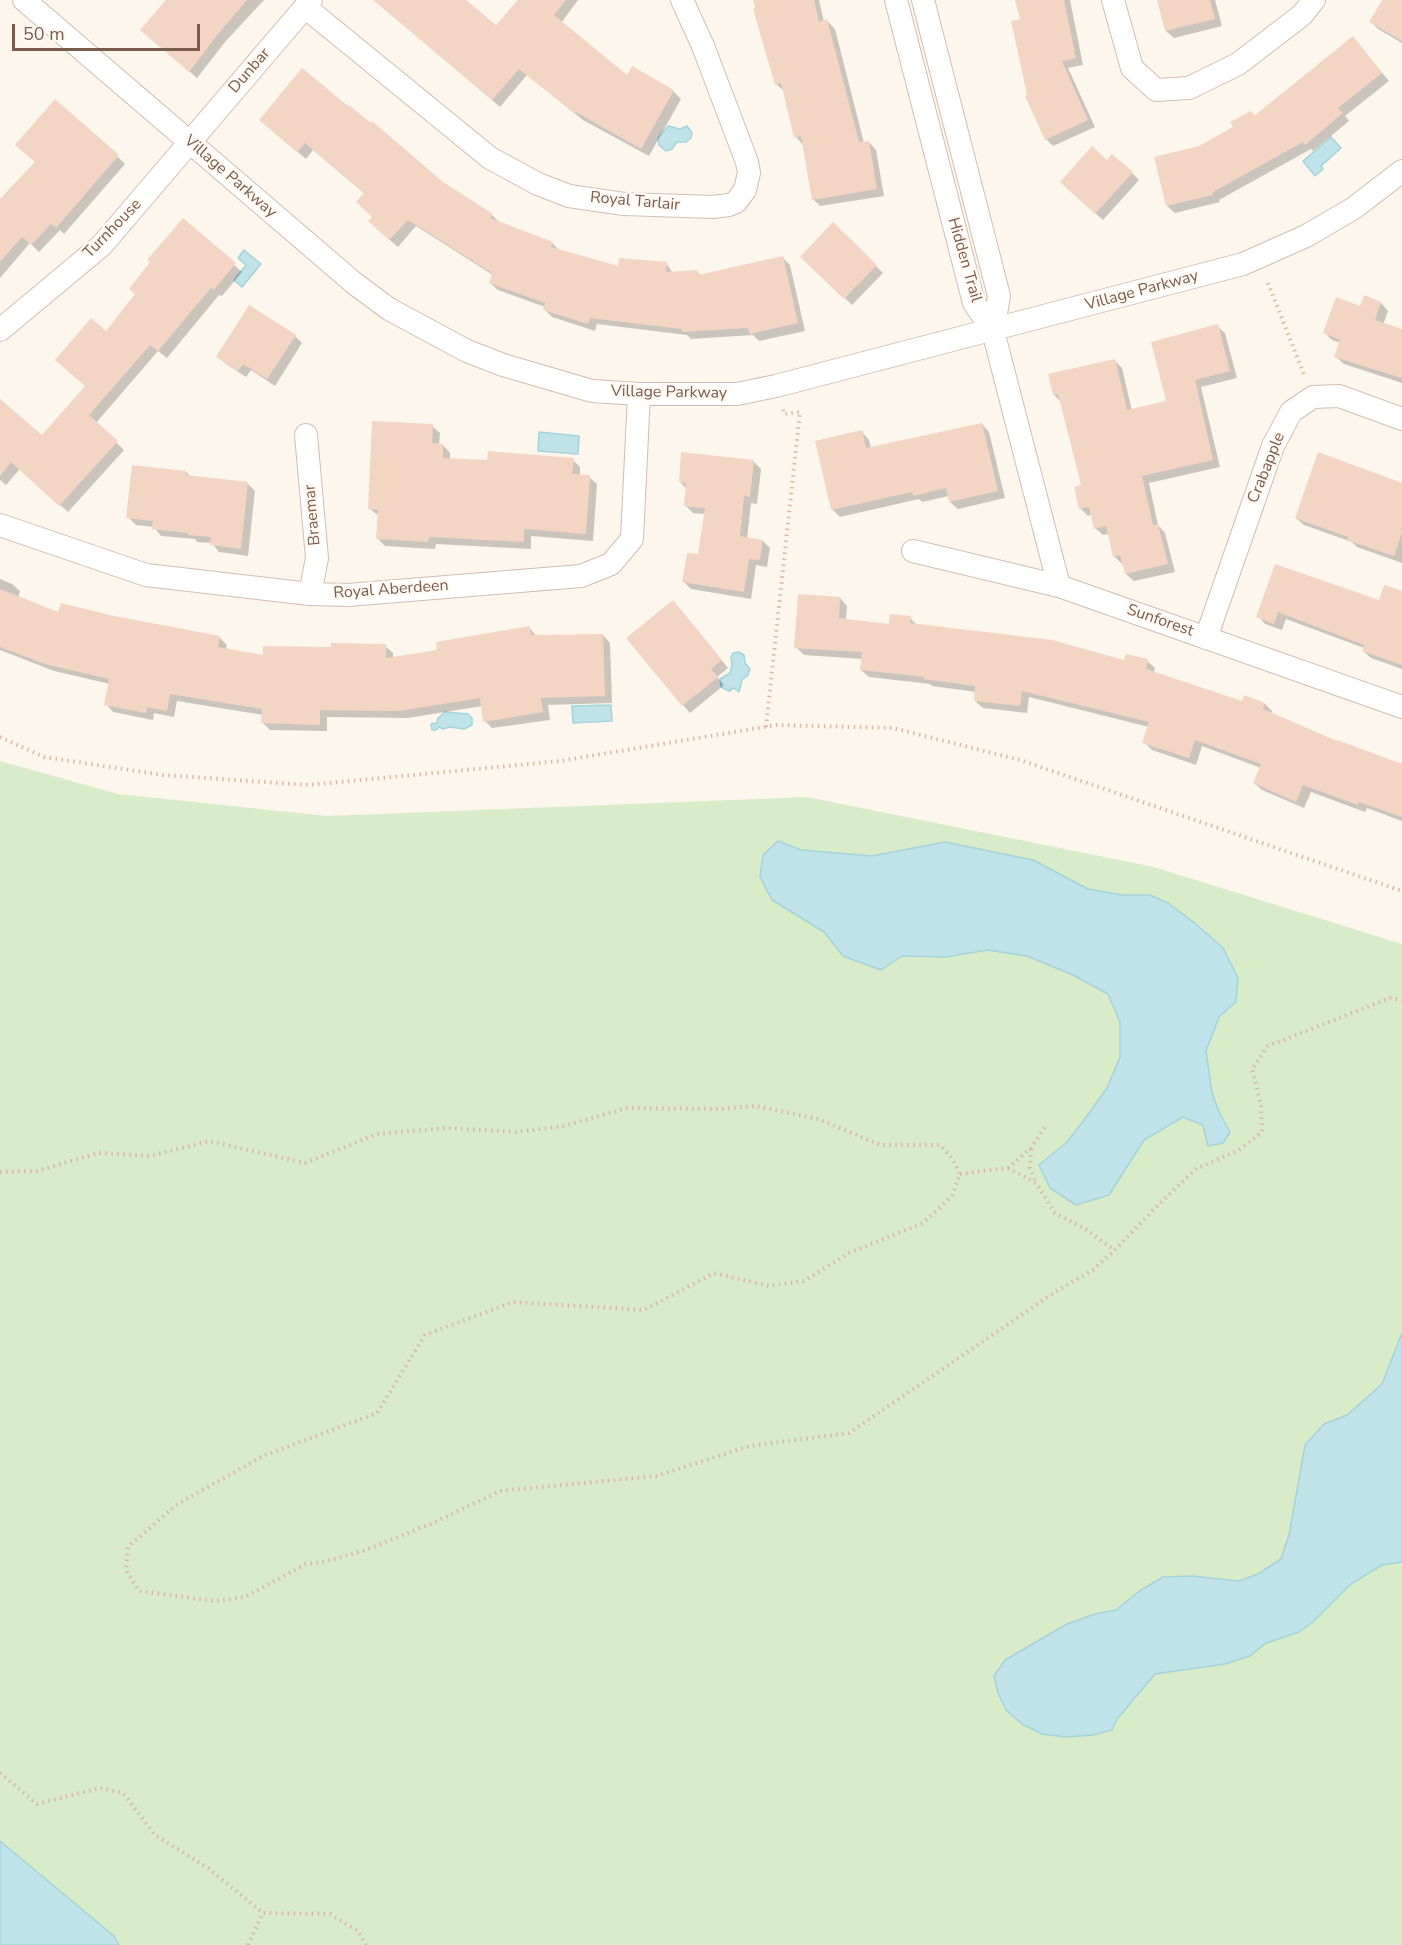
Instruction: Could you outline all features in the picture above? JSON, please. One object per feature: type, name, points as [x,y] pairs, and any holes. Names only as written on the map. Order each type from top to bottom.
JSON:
[{"type":"street","name":"Village Parkway","points":[[24,0],[354,282],[389,309],[467,351],[503,365],[592,391],[639,394],[737,394],[993,331],[1243,264],[1306,236],[1354,208],[1402,171]]},
{"type":"street","name":"Royal Tarlair","points":[[308,4],[490,158],[538,184],[569,196],[624,204],[713,207],[729,205],[736,202],[745,190],[749,173],[747,162],[703,46],[682,0]]},
{"type":"street","name":"Hidden Trail","points":[[896,0],[974,303],[993,331],[1059,586]]},
{"type":"street","points":[[923,0],[999,296],[993,331]]},
{"type":"street","points":[[1113,0],[1132,68],[1156,90],[1190,88],[1238,64],[1302,15],[1314,0]]},
{"type":"street","name":"Dunbar","points":[[190,143],[308,4]]},
{"type":"street","name":"Turnhouse","points":[[0,330],[102,245],[190,143]]},
{"type":"street","name":"Royal Aberdeen","points":[[0,525],[146,575],[310,594],[348,595],[581,576],[611,564],[632,539],[639,394]]},
{"type":"street","points":[[1313,397],[1339,396],[1402,419]]},
{"type":"street","name":"Crabapple","points":[[1206,638],[1273,446],[1291,412],[1313,397]]},
{"type":"street","name":"Braemar","points":[[306,435],[317,558],[310,594]]},
{"type":"street","name":"Sunforest","points":[[913,551],[1059,586],[1402,707]]},
{"type":"path","points":[[1268,283],[1313,397]]},
{"type":"path","points":[[766,727],[800,412],[784,414],[776,386]]},
{"type":"path","points":[[0,737],[44,757],[163,775],[308,784],[560,761],[776,725],[893,728],[1009,758],[1402,891]]},
{"type":"path","points":[[0,1172],[37,1171],[98,1153],[150,1156],[209,1141],[305,1163],[377,1134],[446,1128],[516,1132],[564,1126],[627,1108],[717,1109],[756,1106],[818,1119],[881,1145],[940,1145],[952,1158],[960,1174],[952,1196],[923,1223],[849,1253],[804,1281],[769,1286],[714,1273],[644,1310],[513,1302],[425,1335],[377,1413],[263,1456],[176,1505],[128,1547],[126,1570],[139,1591],[215,1601],[245,1597],[306,1564],[324,1562],[363,1551],[433,1523],[500,1491],[656,1476],[750,1446],[849,1433],[1054,1292],[1093,1270],[1196,1169],[1239,1150],[1262,1132],[1261,1106],[1252,1069],[1268,1046],[1390,998],[1402,1000]]},
{"type":"path","points":[[960,1174],[1008,1168],[1031,1148],[1047,1124]]},
{"type":"path","points":[[1031,1148],[1030,1168],[1036,1183],[1055,1213],[1084,1228],[1114,1251]]},
{"type":"path","points":[[1008,1168],[1036,1183]]},
{"type":"path","points":[[0,1773],[37,1804],[100,1788],[123,1793],[155,1835],[208,1868],[263,1913],[330,1914],[358,1931],[366,1945]]},
{"type":"path","points":[[249,1945],[263,1913]]},
{"type":"green space","points":[[0,761],[118,794],[327,816],[807,797],[1154,867],[1402,944],[1402,1945],[0,1945]]},
{"type":"water","points":[[668,126],[680,129],[687,126],[692,133],[691,138],[686,142],[677,142],[672,149],[666,151],[659,145],[658,138]]},
{"type":"water","points":[[1331,137],[1341,148],[1321,166],[1323,169],[1315,176],[1303,161]]},
{"type":"water","points":[[244,250],[261,264],[242,287],[234,280],[246,265],[238,258]]},
{"type":"water","points":[[539,432],[579,436],[578,454],[538,451]]},
{"type":"water","points":[[739,652],[744,655],[745,663],[750,669],[748,675],[742,680],[739,692],[734,688],[729,691],[721,687],[720,679],[730,673],[731,657],[733,653]]},
{"type":"water","points":[[611,705],[612,721],[573,723],[572,706]]},
{"type":"water","points":[[445,712],[468,714],[472,718],[472,725],[464,729],[439,727],[432,730],[431,724],[437,723],[438,718]]},
{"type":"water","points":[[778,841],[801,850],[872,856],[945,842],[1033,860],[1088,889],[1123,895],[1150,895],[1168,903],[1223,948],[1238,978],[1236,1002],[1219,1017],[1206,1051],[1212,1093],[1230,1132],[1223,1143],[1208,1146],[1203,1125],[1183,1117],[1144,1140],[1109,1195],[1076,1205],[1050,1188],[1039,1165],[1066,1143],[1082,1123],[1107,1088],[1120,1057],[1120,1022],[1108,994],[1073,975],[1027,956],[987,950],[946,957],[902,956],[881,970],[843,956],[824,932],[772,900],[760,877],[763,855]]},
{"type":"water","points":[[1402,1333],[1402,1562],[1382,1565],[1351,1584],[1313,1622],[1299,1632],[1266,1643],[1250,1656],[1225,1664],[1155,1674],[1117,1719],[1112,1730],[1093,1735],[1066,1737],[1042,1734],[1022,1724],[1006,1710],[998,1693],[994,1676],[1005,1660],[1067,1624],[1095,1614],[1116,1610],[1138,1592],[1163,1577],[1192,1576],[1239,1581],[1258,1574],[1281,1559],[1289,1535],[1305,1445],[1324,1424],[1347,1415],[1382,1384]]},
{"type":"water","points":[[0,1841],[114,1936],[119,1945],[0,1945]]},
{"type":"building","points":[[166,0],[247,0],[189,72],[140,30]]},
{"type":"building","points":[[373,0],[466,0],[496,25],[518,0],[566,0],[554,15],[627,75],[632,66],[674,90],[641,149],[576,112],[575,114],[519,69],[492,100]]},
{"type":"building","points":[[753,0],[814,0],[819,22],[827,19],[859,142],[869,141],[877,189],[812,200],[801,136],[794,138],[781,83],[775,85],[753,9],[755,8]]},
{"type":"building","points":[[1015,0],[1064,0],[1076,58],[1062,61],[1088,120],[1045,140],[1025,96],[1027,95],[1011,21],[1020,19]]},
{"type":"building","points":[[1157,0],[1210,0],[1215,19],[1165,31]]},
{"type":"building","points":[[1382,0],[1402,0],[1402,41],[1369,22]]},
{"type":"building","points":[[1353,36],[1382,73],[1338,108],[1343,113],[1305,145],[1303,142],[1213,192],[1213,195],[1166,206],[1154,157],[1199,146],[1233,127],[1230,122],[1251,111],[1254,116]]},
{"type":"building","points":[[302,68],[348,106],[371,123],[372,121],[443,182],[493,214],[490,218],[553,242],[551,247],[618,266],[619,258],[667,262],[666,272],[697,270],[698,275],[783,256],[798,323],[750,334],[748,328],[682,332],[682,329],[590,318],[588,324],[543,310],[545,303],[489,283],[492,273],[408,220],[389,240],[368,221],[372,217],[356,202],[364,193],[305,143],[297,152],[259,120]]},
{"type":"building","points":[[55,99],[119,155],[56,228],[51,224],[31,245],[22,237],[0,262],[0,199],[35,162],[15,145]]},
{"type":"building","points":[[1092,146],[1107,160],[1112,154],[1133,172],[1095,214],[1060,182]]},
{"type":"building","points":[[183,218],[236,263],[214,290],[211,288],[158,351],[150,345],[89,415],[118,441],[59,506],[11,462],[0,476],[0,399],[42,435],[85,386],[55,360],[91,318],[106,331],[135,294],[129,289],[150,262],[147,260]]},
{"type":"building","points":[[833,222],[877,265],[844,299],[800,257]]},
{"type":"building","points":[[1364,295],[1381,302],[1375,320],[1402,329],[1402,378],[1334,357],[1340,340],[1323,333],[1336,297],[1360,306]]},
{"type":"building","points":[[249,305],[296,335],[267,379],[243,364],[238,371],[216,357]]},
{"type":"building","points":[[1218,324],[1230,371],[1195,380],[1213,460],[1142,476],[1153,525],[1158,524],[1168,564],[1125,574],[1120,555],[1113,557],[1106,526],[1094,529],[1089,507],[1079,509],[1074,487],[1081,485],[1058,394],[1053,395],[1048,374],[1115,359],[1127,410],[1166,401],[1151,342]]},
{"type":"building","points":[[372,421],[433,424],[432,443],[443,444],[443,458],[487,460],[488,451],[574,458],[572,474],[590,475],[586,534],[524,529],[524,542],[429,537],[428,542],[376,539],[378,510],[368,509]]},
{"type":"building","points":[[982,423],[998,491],[949,502],[946,488],[913,496],[912,492],[831,510],[815,441],[862,430],[866,448]]},
{"type":"building","points":[[681,452],[754,460],[750,497],[744,496],[740,536],[763,540],[760,560],[749,559],[744,592],[682,582],[687,553],[698,554],[705,508],[684,506],[686,483],[679,482]]},
{"type":"building","points":[[1318,452],[1402,483],[1402,533],[1394,556],[1347,540],[1348,537],[1295,518]]},
{"type":"building","points":[[132,465],[186,471],[186,475],[248,482],[241,549],[210,545],[211,537],[152,529],[153,521],[126,518]]},
{"type":"building","points":[[1275,564],[1379,600],[1384,585],[1402,591],[1402,665],[1362,651],[1364,645],[1278,612],[1274,624],[1256,617]]},
{"type":"building","points":[[0,589],[58,612],[61,603],[114,616],[220,636],[218,647],[263,655],[263,646],[331,647],[331,643],[386,644],[386,658],[437,650],[436,642],[530,626],[531,635],[603,634],[605,696],[541,698],[543,712],[483,722],[480,698],[399,711],[320,710],[320,725],[261,723],[262,709],[170,694],[167,711],[147,707],[146,713],[104,705],[109,679],[45,664],[0,647]]},
{"type":"building","points":[[798,594],[840,597],[839,618],[889,624],[890,614],[911,616],[910,623],[1052,640],[1124,660],[1126,654],[1148,659],[1146,669],[1242,701],[1244,695],[1265,703],[1263,709],[1337,741],[1402,764],[1402,817],[1359,802],[1358,805],[1303,785],[1296,802],[1253,783],[1261,764],[1195,740],[1189,758],[1142,743],[1149,722],[1022,691],[1020,706],[974,701],[975,686],[923,679],[924,677],[860,670],[862,652],[794,648]]},
{"type":"building","points":[[673,600],[722,660],[711,669],[718,677],[682,706],[626,638]]}]
